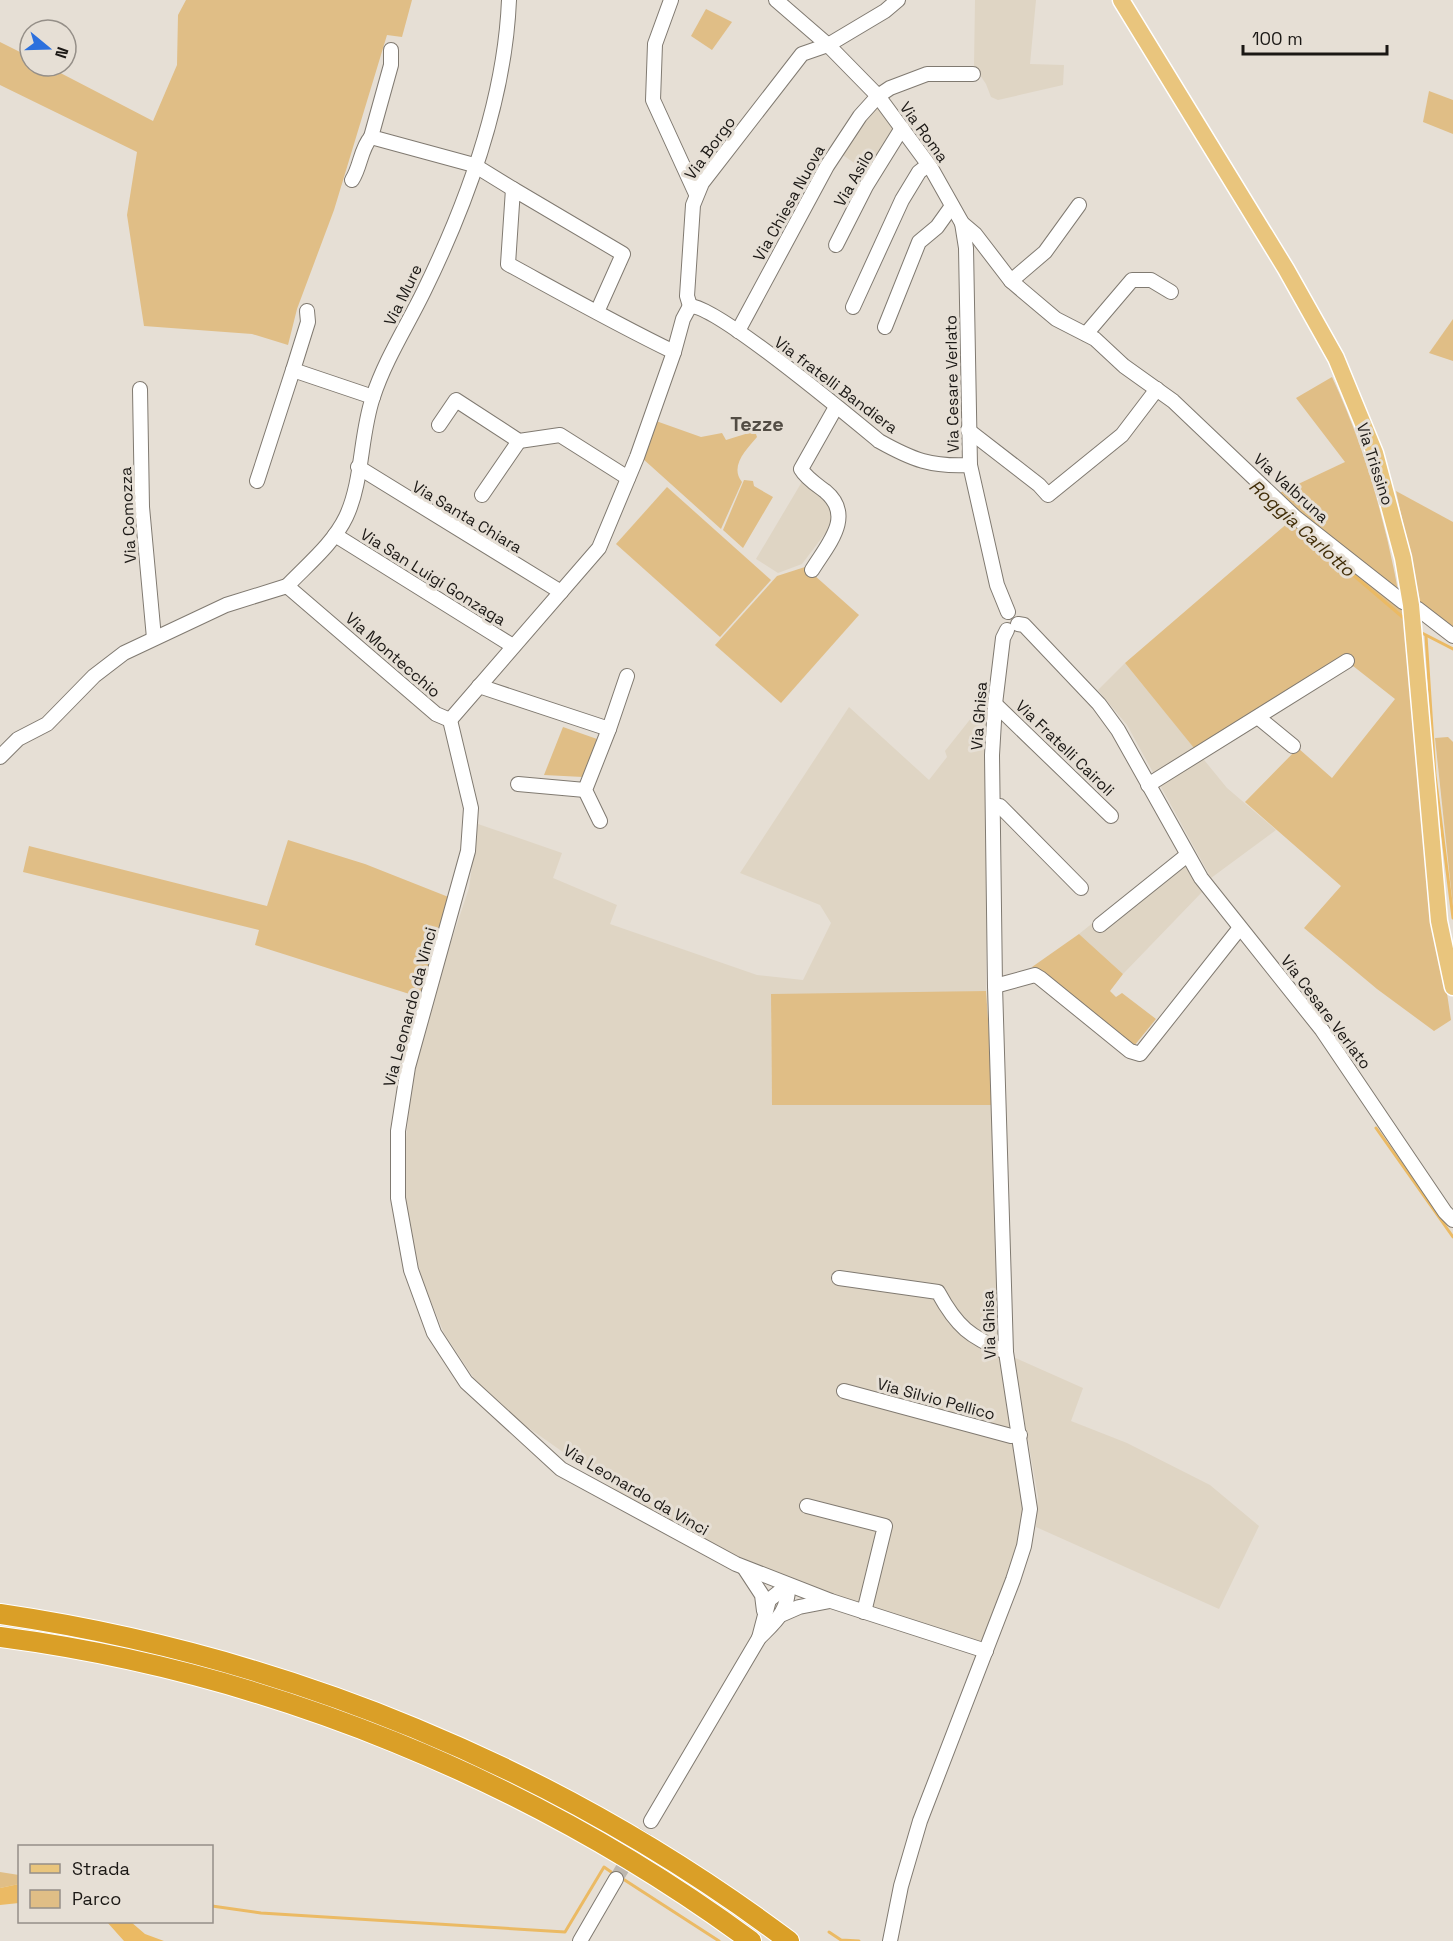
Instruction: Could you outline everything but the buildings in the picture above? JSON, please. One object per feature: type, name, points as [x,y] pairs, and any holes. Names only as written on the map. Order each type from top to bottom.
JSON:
[{"type":"highway","points":[[0,1614],[112,1634],[184,1651],[273,1676],[353,1703],[430,1734],[532,1781],[621,1830],[717,1889],[789,1941]]},
{"type":"highway","points":[[0,1637],[177,1672],[275,1700],[363,1731],[478,1779],[540,1810],[623,1856],[751,1941]]},
{"type":"main road","name":"Via Trissino","points":[[1121,0],[1286,268],[1336,358],[1375,453],[1403,558],[1411,605],[1440,921],[1453,987]]},
{"type":"street","name":"Via Mure","points":[[287,586],[335,535],[347,515],[373,397],[456,220],[474,165],[502,66],[507,36],[508,0]]},
{"type":"street","points":[[671,0],[655,44],[652,100],[696,194]]},
{"type":"street","name":"Via Roma","points":[[776,0],[828,45],[878,96],[928,165],[962,223],[975,234],[1011,281],[1028,297]]},
{"type":"street","name":"Via Borgo","points":[[690,306],[687,296],[693,205],[702,183],[802,54],[828,45],[885,11],[898,0]]},
{"type":"street","points":[[352,180],[357,172],[365,144],[371,137],[391,65],[391,50]]},
{"type":"street","points":[[878,96],[890,88],[927,74],[951,76],[973,74]]},
{"type":"street","name":"Via Chiesa Nuova","points":[[738,331],[827,166],[854,124],[878,96]]},
{"type":"street","name":"Via Asilo","points":[[836,245],[866,186],[902,128]]},
{"type":"street","points":[[371,137],[474,165],[623,254],[597,312]]},
{"type":"street","points":[[853,307],[907,192],[919,172],[928,165]]},
{"type":"street","points":[[513,189],[508,264],[674,352]]},
{"type":"street","points":[[1011,281],[1045,252],[1079,205]]},
{"type":"street","points":[[885,327],[919,242],[937,227],[952,206]]},
{"type":"street","name":"Via Cesare Verlato","points":[[962,223],[966,248],[970,465],[997,585],[1008,612],[1001,621],[1013,627],[1024,625],[1099,704],[1118,730],[1186,856],[1239,929],[1311,1015],[1432,1193],[1453,1220]]},
{"type":"street","points":[[1086,334],[1132,280],[1151,280],[1171,292]]},
{"type":"street","name":"Via Valbruna","points":[[1028,297],[1056,319],[1086,334],[1173,401],[1294,517],[1403,602],[1411,605],[1453,636]]},
{"type":"street","points":[[450,720],[599,548],[628,478],[674,352],[683,319],[690,306]]},
{"type":"street","name":"Via fratelli Bandiera","points":[[690,306],[705,309],[738,331],[879,441],[903,455],[935,465],[970,465]]},
{"type":"street","points":[[257,481],[308,322],[307,311]]},
{"type":"street","points":[[293,370],[373,397]]},
{"type":"street","name":"Via Comozza","points":[[140,389],[142,507],[154,638]]},
{"type":"street","points":[[968,430],[1040,485],[1048,495],[1122,435],[1157,389]]},
{"type":"street","points":[[439,425],[456,399],[519,441],[560,435],[628,478]]},
{"type":"street","points":[[812,570],[840,521],[841,511],[834,498],[801,469],[836,406]]},
{"type":"street","points":[[482,495],[519,441]]},
{"type":"street","name":"Via Santa Chiara","points":[[358,467],[561,592]]},
{"type":"street","name":"Via San Luigi Gonzaga","points":[[335,535],[513,646]]},
{"type":"street","points":[[0,757],[18,739],[47,724],[94,676],[124,653],[226,605],[287,586]]},
{"type":"street","name":"Via Montecchio","points":[[287,586],[436,714],[450,720]]},
{"type":"street","name":"Via Ghisa","points":[[890,1941],[897,1902],[920,1821],[1013,1580],[1028,1527],[1029,1491],[1006,1352],[993,806],[994,704],[1003,638],[1013,627]]},
{"type":"street","points":[[1148,785],[1259,718],[1347,661]]},
{"type":"street","points":[[600,821],[585,790],[627,676]]},
{"type":"street","points":[[479,686],[609,729]]},
{"type":"street","name":"Via Fratelli Cairoli","points":[[994,704],[1111,816]]},
{"type":"street","points":[[1259,718],[1293,746]]},
{"type":"street","name":"Via Leonardo da Vinci","points":[[450,720],[471,808],[468,851],[408,1067],[398,1131],[398,1198],[411,1270],[434,1333],[466,1382],[561,1469],[744,1567],[831,1601],[986,1651]]},
{"type":"street","points":[[518,784],[585,790]]},
{"type":"street","points":[[993,806],[1000,806],[1081,888]]},
{"type":"street","points":[[1100,925],[1186,856]]},
{"type":"street","points":[[996,986],[1035,975],[1130,1051],[1140,1054],[1239,929]]},
{"type":"street","points":[[1432,1193],[1453,1203]]},
{"type":"street","points":[[839,1278],[938,1292],[951,1317],[964,1330],[1006,1352]]},
{"type":"street","name":"Via Silvio Pellico","points":[[844,1391],[1011,1436],[1020,1435]]},
{"type":"street","points":[[807,1506],[885,1526],[864,1612]]},
{"type":"street","points":[[744,1567],[758,1586],[764,1611]]},
{"type":"street","points":[[759,1638],[764,1611],[773,1596],[788,1585]]},
{"type":"street","points":[[783,1614],[789,1598],[788,1585]]},
{"type":"street","points":[[651,1821],[759,1638],[783,1614],[799,1607],[831,1601]]},
{"type":"street","points":[[586,1932],[616,1878]]},
{"type":"shaded area","points":[[975,0],[1036,0],[1030,64],[1064,65],[1063,85],[998,100],[991,97],[986,84],[974,66]]},
{"type":"shaded area","points":[[874,104],[898,132],[870,174],[840,153]]},
{"type":"shaded area","points":[[803,480],[831,502],[833,516],[827,531],[802,564],[778,573],[756,559]]},
{"type":"shaded area","points":[[1125,663],[1227,788],[1276,830],[1211,878],[1127,725],[1098,690]]},
{"type":"shaded area","points":[[987,698],[986,991],[821,997],[771,995],[772,1105],[994,1105],[998,1288],[1026,1490],[1018,1551],[984,1642],[840,1598],[729,1554],[624,1495],[516,1419],[477,1383],[444,1333],[422,1280],[406,1212],[406,1139],[413,1071],[439,978],[469,888],[478,824],[562,853],[553,878],[617,905],[610,924],[757,975],[803,980],[831,923],[820,905],[740,873],[849,707],[929,780],[947,757],[945,751]]},
{"type":"shaded area","points":[[1178,855],[1203,891],[1123,974],[1079,934]]},
{"type":"shaded area","points":[[1013,1357],[1083,1388],[1071,1421],[1127,1443],[1210,1485],[1259,1526],[1219,1609],[1036,1527],[1038,1497]]},
{"type":"shaded area","points":[[18,1884],[18,1903],[0,1905],[0,1888]]},
{"type":"shaded area","points":[[108,1923],[132,1923],[145,1934],[164,1941],[124,1941]]},
{"type":"green space","points":[[186,0],[412,0],[402,37],[387,35],[334,210],[297,309],[288,345],[252,334],[144,326],[127,215],[137,152],[0,85],[0,42],[18,51],[18,78],[70,78],[153,121],[177,65],[178,15]]},
{"type":"green space","points":[[706,9],[732,22],[712,50],[691,36]]},
{"type":"green space","points":[[1429,91],[1453,100],[1453,134],[1423,122]]},
{"type":"green space","points":[[1453,319],[1453,361],[1429,353]]},
{"type":"green space","points":[[1332,377],[1363,454],[1385,532],[1402,612],[1414,693],[1440,939],[1451,1020],[1434,1031],[1377,989],[1304,928],[1341,886],[1245,802],[1298,748],[1332,778],[1395,699],[1348,662],[1198,753],[1125,663],[1297,515],[1277,494],[1345,462],[1296,398]]},
{"type":"green space","points":[[656,421],[701,437],[722,433],[726,440],[755,431],[757,437],[744,452],[738,464],[737,470],[742,482],[721,529],[642,458]]},
{"type":"green space","points":[[744,480],[753,481],[754,486],[773,497],[743,548],[723,530]]},
{"type":"green space","points":[[667,487],[771,580],[720,637],[616,544]]},
{"type":"green space","points":[[1396,491],[1453,522],[1453,627],[1420,602]]},
{"type":"green space","points":[[805,567],[859,615],[781,703],[715,645],[777,576]]},
{"type":"green space","points":[[563,727],[597,739],[583,777],[544,775]]},
{"type":"green space","points":[[1448,737],[1453,742],[1453,907],[1435,738]]},
{"type":"green space","points":[[288,840],[365,864],[451,898],[422,998],[255,945],[259,930],[23,872],[29,846],[267,906]]},
{"type":"green space","points":[[1079,934],[1123,974],[1110,991],[1116,997],[1122,993],[1156,1019],[1134,1046],[1042,971],[1032,967]]},
{"type":"green space","points":[[986,991],[994,1105],[772,1105],[771,994]]},
{"type":"green space","points":[[0,1872],[18,1875],[18,1884],[0,1888]]},
{"type":"waterway","name":"Roggia Carlotto","points":[[1290,521],[1406,620]]},
{"type":"waterway","name":"Roggia Carlotto","points":[[1420,632],[1453,649]]},
{"type":"waterway","points":[[1426,636],[1435,775],[1453,918]]},
{"type":"waterway","points":[[1376,1128],[1453,1237]]},
{"type":"waterway","points":[[213,1906],[261,1913],[565,1932],[604,1867],[614,1874]]},
{"type":"waterway","points":[[620,1877],[719,1941]]},
{"type":"waterway","points":[[829,1932],[841,1940],[859,1941]]},
{"type":"tunnel","points":[[616,1879],[651,1821]]},
{"type":"district","name":"Tezze","points":[[757,424]]}]
